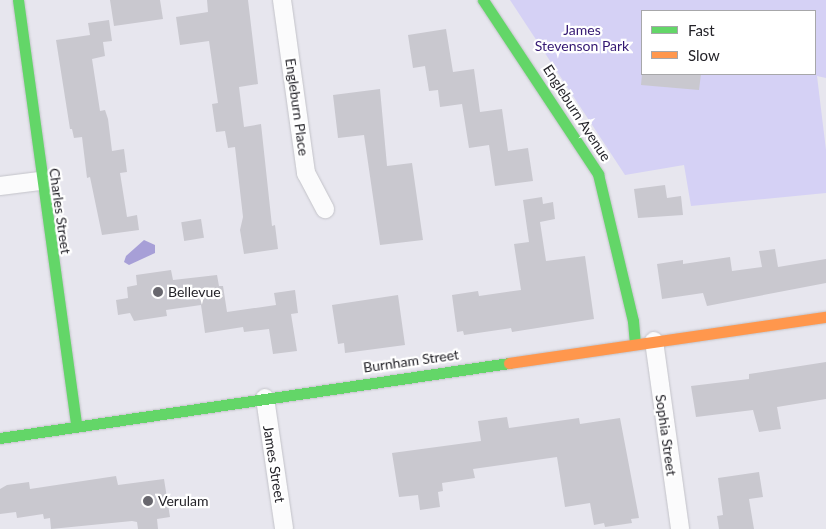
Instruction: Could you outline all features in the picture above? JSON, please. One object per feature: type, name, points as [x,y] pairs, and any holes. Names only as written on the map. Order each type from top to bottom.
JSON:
[{"type":"street","name":"Charles Street","points":[[18,0],[40,181],[76,426]]},
{"type":"street","name":"Engleburn Place","points":[[282,0],[306,173],[325,209]]},
{"type":"street","name":"Engleburn Avenue","points":[[483,0],[598,174],[634,321],[636,344]]},
{"type":"street","points":[[0,186],[40,181]]},
{"type":"street","name":"Burnham Street","points":[[0,438],[826,317]]},
{"type":"street","name":"Sophia Street","points":[[654,341],[680,529]]},
{"type":"street","name":"James Street","points":[[265,398],[284,529]]},
{"type":"green space","name":"James Stevenson Park","points":[[510,0],[826,0],[826,78],[817,76],[826,150],[826,193],[691,206],[684,165],[625,175]]},
{"type":"shaded area","points":[[144,240],[155,245],[155,253],[129,265],[124,262],[126,256]]},
{"type":"building","points":[[110,0],[160,0],[163,19],[114,26]]},
{"type":"building","points":[[207,0],[248,0],[258,84],[239,87],[244,127],[261,124],[272,226],[275,225],[278,249],[244,254],[240,230],[243,217],[235,147],[228,148],[225,131],[216,132],[212,104],[218,103],[209,41],[180,45],[176,17],[208,12]]},
{"type":"building","points":[[109,20],[112,41],[103,42],[105,56],[92,59],[100,111],[105,110],[108,119],[112,151],[124,149],[127,172],[120,173],[127,217],[137,215],[139,230],[102,235],[90,177],[87,178],[82,137],[74,138],[72,129],[70,129],[56,40],[90,35],[88,23]]},
{"type":"building","points":[[446,29],[453,72],[474,69],[480,112],[502,109],[508,151],[528,148],[533,181],[495,186],[489,145],[469,148],[462,104],[440,107],[438,90],[429,91],[425,66],[413,68],[408,35]]},
{"type":"building","points":[[642,75],[701,75],[699,90],[641,85]]},
{"type":"building","points":[[380,89],[387,166],[412,163],[423,240],[380,245],[364,135],[338,138],[333,95]]},
{"type":"building","points":[[665,185],[667,198],[681,196],[683,215],[638,218],[634,189]]},
{"type":"building","points":[[542,197],[543,204],[553,202],[555,219],[540,222],[546,261],[585,256],[594,319],[512,332],[511,328],[464,335],[463,331],[457,332],[452,295],[478,291],[479,296],[521,290],[514,244],[529,242],[523,200]]},
{"type":"building","points":[[201,219],[204,238],[184,241],[181,222]]},
{"type":"building","points":[[775,249],[778,267],[826,259],[826,283],[707,306],[703,293],[662,299],[657,264],[683,260],[683,264],[730,257],[732,271],[762,267],[759,251]]},
{"type":"building","points":[[171,270],[173,280],[217,275],[219,286],[223,286],[227,312],[276,305],[274,293],[295,290],[298,313],[291,314],[297,351],[273,354],[269,329],[244,332],[243,327],[205,333],[201,305],[166,310],[167,316],[134,321],[130,313],[118,315],[116,300],[128,298],[127,287],[137,285],[136,275]]},
{"type":"building","points":[[398,295],[405,345],[345,353],[344,343],[338,344],[332,305]]},
{"type":"building","points":[[826,362],[826,399],[777,407],[781,429],[759,432],[753,410],[696,417],[691,386],[749,379],[749,374]]},
{"type":"building","points":[[507,417],[509,428],[579,418],[580,424],[620,418],[639,518],[631,519],[632,523],[605,527],[604,523],[594,525],[590,503],[565,507],[557,457],[473,469],[475,478],[442,483],[443,491],[438,492],[440,507],[420,510],[418,495],[399,497],[392,453],[481,441],[478,421]]},
{"type":"building","points":[[759,472],[763,497],[749,499],[754,529],[719,529],[717,516],[723,515],[718,478]]},
{"type":"building","points":[[116,476],[118,485],[164,479],[170,517],[157,519],[158,529],[138,529],[137,522],[132,521],[51,529],[50,518],[44,519],[43,514],[17,518],[16,512],[0,514],[0,489],[7,485],[29,482],[30,489]]},
{"type":"traffic: fast","points":[[18,0],[76,426]]},
{"type":"traffic: fast","points":[[483,0],[598,174],[633,321],[635,343]]},
{"type":"traffic: fast","points":[[0,438],[509,363]]},
{"type":"traffic: slow","points":[[509,363],[826,317]]},
{"type":"place","name":"Bellevue","points":[[158,292]]},
{"type":"place","name":"Verulam","points":[[148,501]]}]
